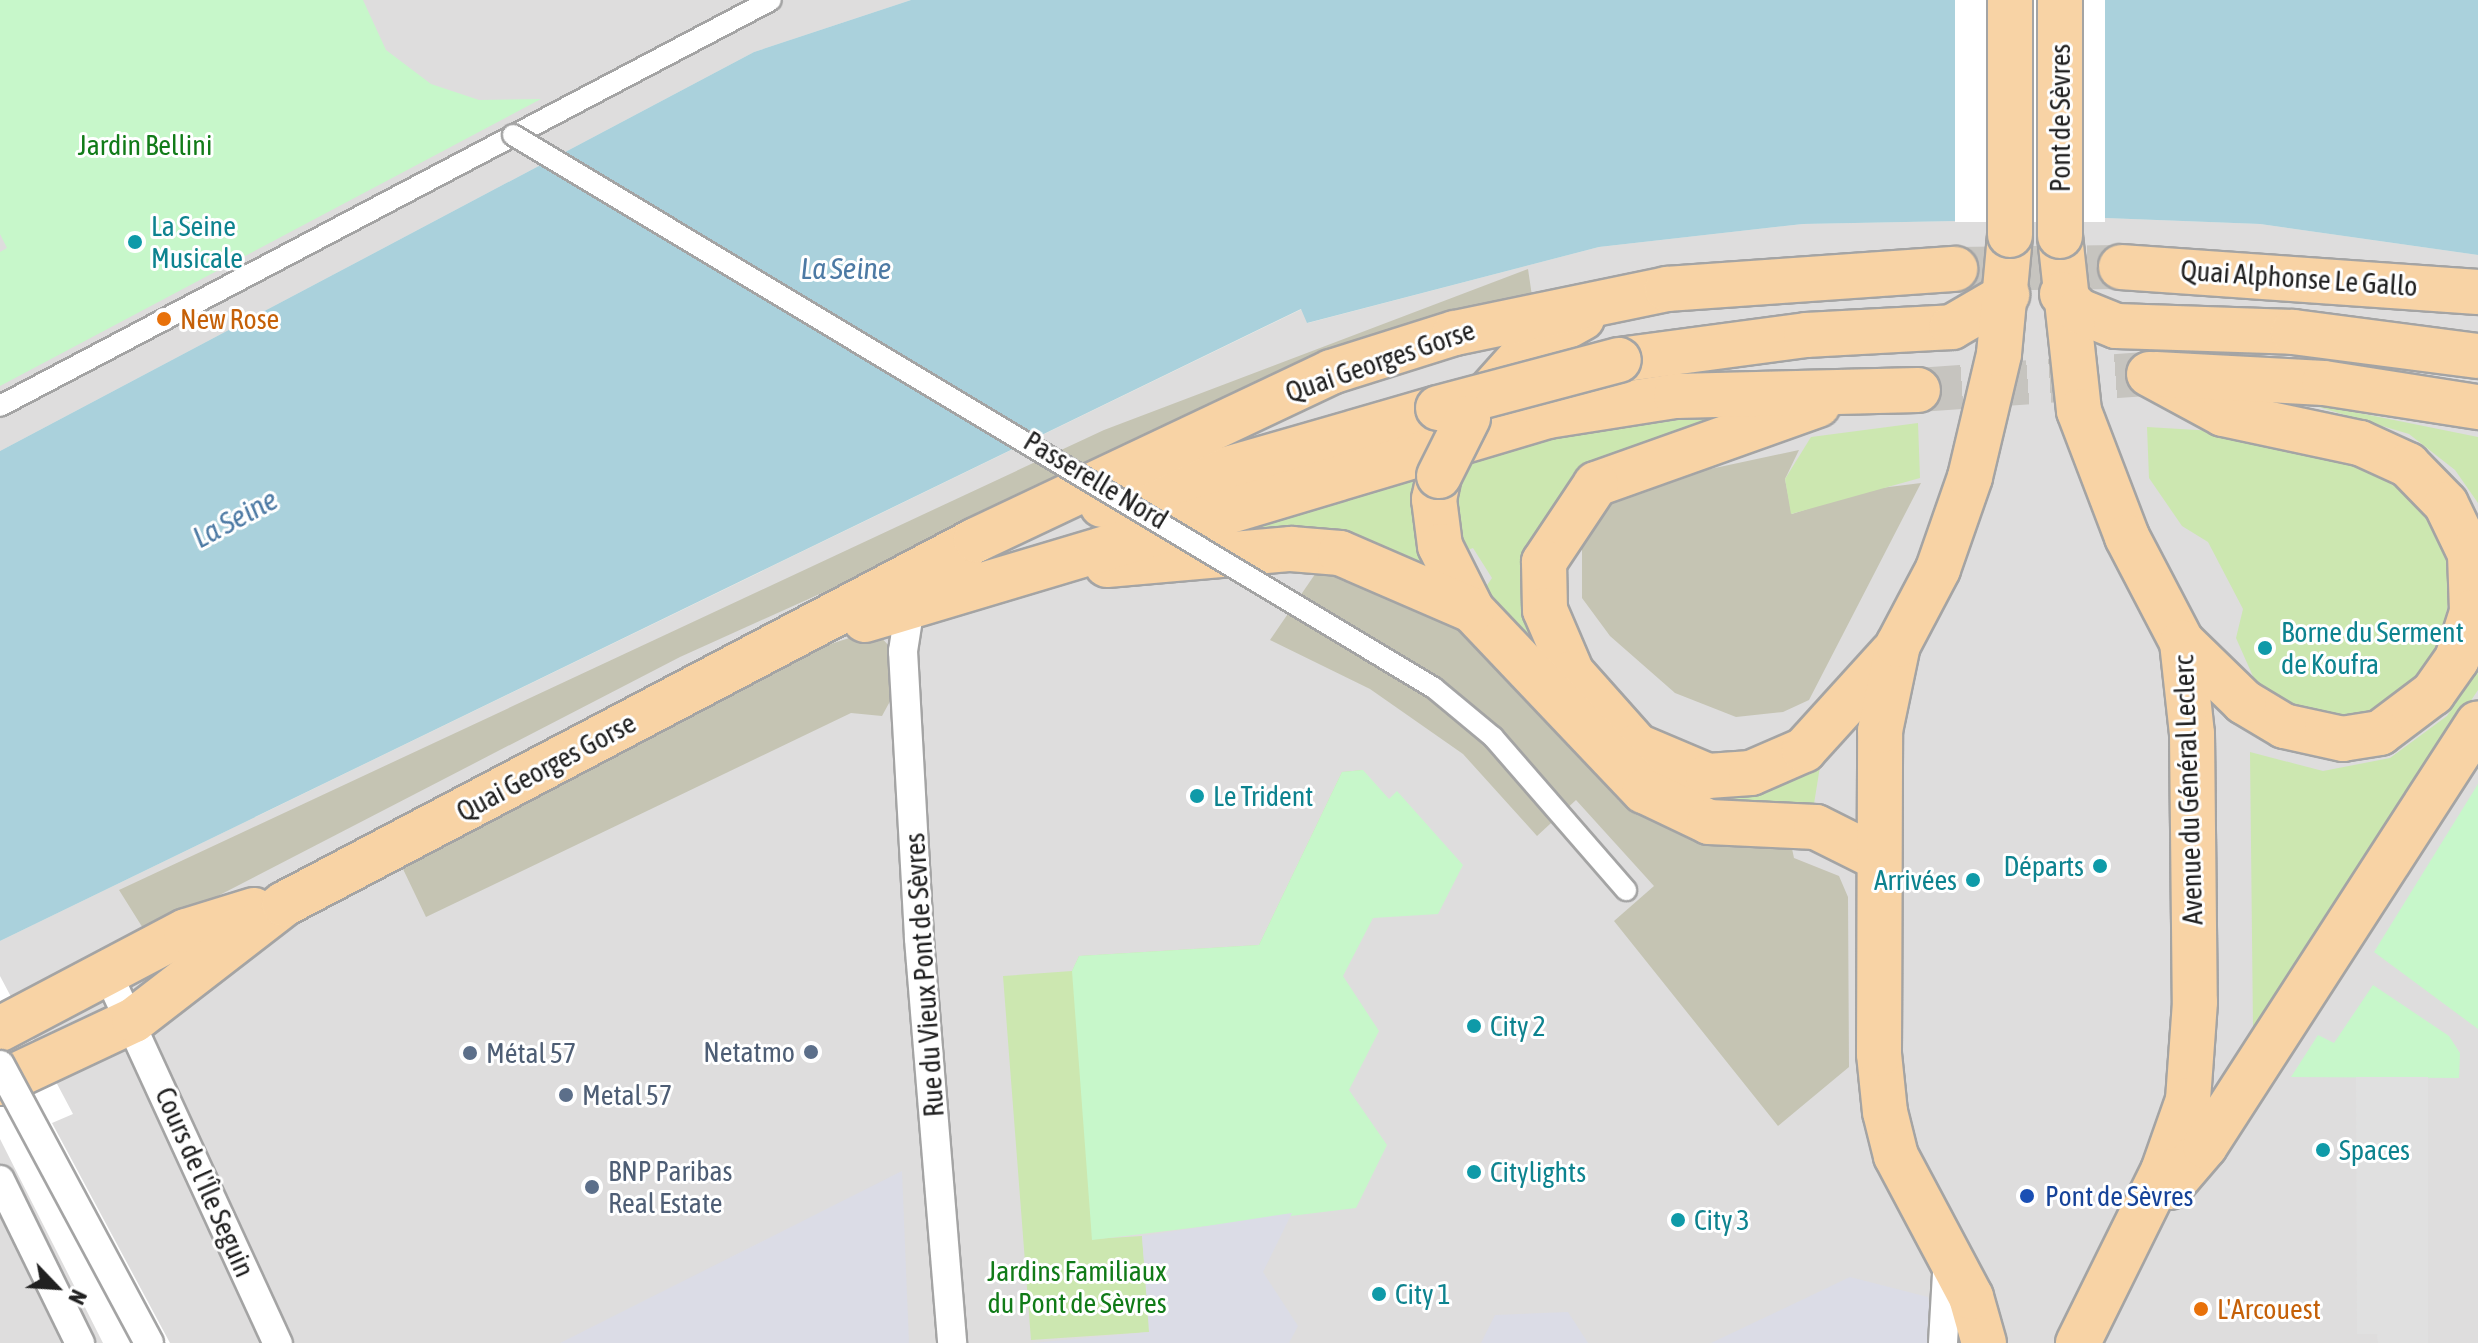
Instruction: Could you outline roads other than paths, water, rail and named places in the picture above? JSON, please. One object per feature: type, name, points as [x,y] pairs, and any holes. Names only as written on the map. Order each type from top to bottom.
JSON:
[{"type":"main road","name":"Pont de Sèvres","points":[[2007,295],[2010,0]]},
{"type":"main road","name":"Pont de Sèvres","points":[[2060,0],[2060,236]]},
{"type":"main road","name":"Avenue du Général Leclerc","points":[[2060,236],[2062,294],[2079,411],[2127,537],[2182,642],[2192,734],[2193,1063],[2178,1134],[2122,1244],[2078,1343]]},
{"type":"main road","name":"Quai Alphonse Le Gallo","points":[[2121,267],[2478,292]]},
{"type":"main road","name":"Quai Georges Gorse","points":[[0,1083],[134,1020],[284,904],[976,540],[1331,372],[1455,333],[1667,289],[1955,269]]},
{"type":"main road","points":[[2353,284],[2478,333]]},
{"type":"main road","points":[[1667,289],[1601,309],[1530,347],[1453,413],[1439,476],[1440,546],[1472,610],[1666,806],[1709,822],[1816,827],[1878,858]]},
{"type":"main road","points":[[2062,294],[2079,311],[2116,326],[2418,345],[2478,356]]},
{"type":"main road","points":[[976,540],[1453,413],[1619,360],[1806,335],[1952,327],[2007,295]]},
{"type":"main road","points":[[1871,388],[1669,452],[1596,484],[1544,562],[1545,610],[1572,673],[1637,746],[1708,776],[1751,773],[1821,739],[1898,645],[1957,525],[2007,295]]},
{"type":"main road","points":[[2182,642],[2244,702],[2284,726],[2343,739],[2380,733],[2424,702],[2457,659],[2472,612],[2470,554],[2430,483],[2397,459],[2360,443],[2223,414],[2149,374],[2324,383],[2478,407]]},
{"type":"main road","name":"Quai Georges Gorse","points":[[807,630],[910,606],[1548,416],[1676,396],[1871,388],[1918,390]]},
{"type":"main road","points":[[1038,568],[1291,549],[1340,553],[1472,610]]},
{"type":"main road","points":[[1898,645],[1880,731],[1878,858],[1885,1112],[1896,1156],[1948,1253],[1984,1343]]},
{"type":"main road","points":[[2122,1244],[2205,1146],[2478,723]]},
{"type":"main road","name":"Quai Georges Gorse","points":[[7,1028],[186,931],[284,904]]},
{"type":"street","points":[[0,406],[771,0]]},
{"type":"street","name":"Passerelle Nord","points":[[513,135],[1434,688],[1493,737],[1626,890]]},
{"type":"street","name":"Rue du Vieux Pont de Sèvres","points":[[910,606],[903,651],[919,939],[952,1343]]},
{"type":"street","points":[[107,972],[134,1020]]},
{"type":"street","name":"Cours de l'Île Seguin","points":[[134,1020],[278,1343]]},
{"type":"street","points":[[0,1065],[149,1343]]},
{"type":"street","points":[[0,1180],[80,1343]]},
{"type":"street","points":[[1943,1343],[1948,1253]]},
{"type":"water","name":"La Seine","points":[[911,0],[2478,0],[2478,255],[2260,224],[2105,218],[1803,224],[1599,247],[1307,323],[1301,309],[0,941],[0,451],[754,52]]},
{"type":"tunnel","points":[[1955,269],[2121,267]]},
{"type":"tunnel","points":[[1918,390],[2149,374]]},
{"type":"place","name":"La Seine Musicale","points":[[135,242]]},
{"type":"place","name":"New Rose","points":[[164,319]]},
{"type":"place","name":"Borne du Serment de Koufra","points":[[2265,648]]},
{"type":"place","name":"Le Trident","points":[[1197,796]]},
{"type":"place","name":"Départs","points":[[2100,866]]},
{"type":"place","name":"Arrivées","points":[[1973,880]]},
{"type":"place","name":"City 2","points":[[1474,1026]]},
{"type":"place","name":"Netatmo","points":[[811,1052]]},
{"type":"place","name":"Métal 57","points":[[470,1053]]},
{"type":"place","name":"Metal 57","points":[[566,1095]]},
{"type":"place","name":"Spaces","points":[[2323,1150]]},
{"type":"place","name":"Citylights","points":[[1474,1172]]},
{"type":"place","name":"BNP Paribas Real Estate","points":[[592,1187]]},
{"type":"place","name":"Pont de Sèvres","points":[[2027,1196]]},
{"type":"place","name":"City 3","points":[[1678,1220]]},
{"type":"place","name":"City 1","points":[[1379,1294]]},
{"type":"place","name":"L'Arcouest","points":[[2201,1309]]},
{"type":"park label","name":"Jardin Bellini","points":[[145,145]]},
{"type":"park label","name":"Jardins Familiaux du Pont de Sèvres","points":[[1077,1287]]}]
